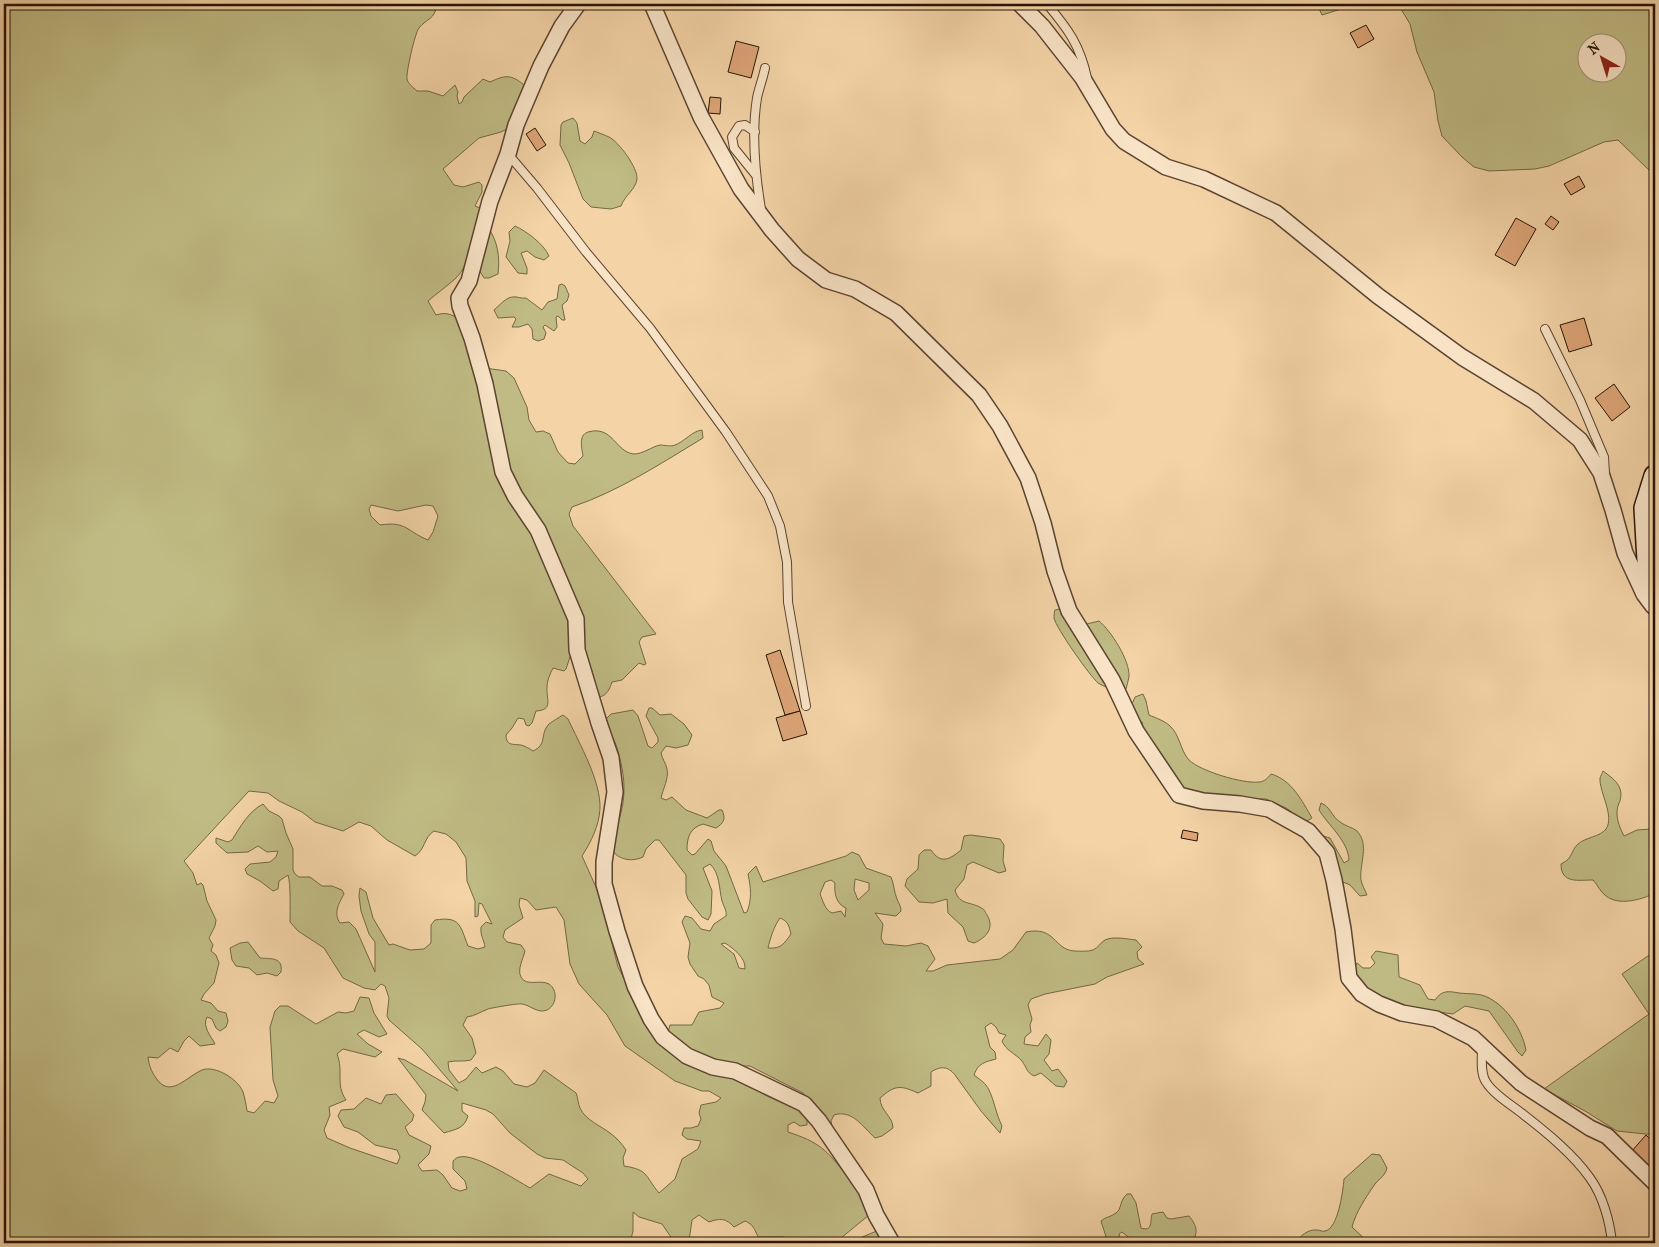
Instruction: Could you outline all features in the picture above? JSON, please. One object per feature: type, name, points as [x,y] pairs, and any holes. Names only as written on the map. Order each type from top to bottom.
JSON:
[{"type":"street","points":[[578,4],[562,26],[541,66],[516,125],[508,154],[490,201],[469,281],[459,298],[485,384],[503,472],[515,496],[538,530],[576,619],[577,650],[611,758],[614,792],[604,862],[604,884],[635,986],[650,1019],[663,1037],[687,1056],[713,1067],[736,1071],[804,1104],[819,1121],[866,1190],[876,1215],[892,1243]]},
{"type":"street","points":[[652,4],[701,117],[741,189],[762,216],[798,259],[826,280],[855,289],[896,313],[979,395],[1000,426],[1028,478],[1043,523],[1055,571],[1069,611],[1112,680],[1136,731],[1179,795],[1203,801],[1269,809],[1308,831],[1327,853],[1343,929],[1349,978],[1362,994],[1379,1004],[1402,1013],[1436,1019],[1473,1038],[1522,1083],[1590,1128],[1607,1136],[1655,1183]]},
{"type":"street","points":[[1020,4],[1047,33],[1082,77],[1113,129],[1124,141],[1166,167],[1204,179],[1276,213],[1378,296],[1462,357],[1534,401],[1580,440],[1600,473],[1625,552],[1644,594],[1655,609]]},
{"type":"street","points":[[1655,476],[1645,508],[1648,561],[1655,601]]},
{"type":"lane","points":[[1047,4],[1078,47],[1085,67],[1089,90]]},
{"type":"lane","points":[[762,216],[755,174],[755,132],[758,97],[765,68]]},
{"type":"lane","points":[[755,132],[745,125],[739,126],[732,137],[734,148],[755,174]]},
{"type":"lane","points":[[508,154],[537,188],[586,252],[650,328],[726,432],[768,496],[780,526],[787,562],[788,602],[806,706]]},
{"type":"lane","points":[[1545,329],[1580,400],[1604,457],[1607,493]]},
{"type":"lane","points":[[1482,1046],[1482,1065],[1486,1082],[1498,1095],[1556,1142],[1591,1179],[1603,1203],[1612,1243]]},
{"type":"shaded area","points":[[4,4],[437,4],[434,13],[419,28],[415,37],[407,75],[411,85],[417,91],[428,91],[443,96],[455,85],[459,104],[483,79],[490,82],[504,77],[511,77],[524,85],[525,93],[509,128],[479,138],[443,169],[454,185],[463,187],[479,182],[482,185],[482,192],[475,206],[480,208],[480,216],[470,256],[455,279],[428,301],[436,315],[446,314],[454,316],[468,330],[485,368],[506,371],[514,378],[527,407],[529,420],[536,432],[543,431],[550,434],[558,452],[568,463],[575,464],[583,456],[582,439],[588,432],[603,432],[609,435],[622,449],[634,454],[660,445],[675,445],[695,432],[702,430],[703,438],[623,485],[572,507],[569,514],[573,526],[656,634],[642,637],[639,642],[646,664],[639,663],[622,680],[612,682],[606,693],[599,697],[592,683],[571,654],[564,671],[553,668],[547,685],[548,703],[545,709],[536,711],[529,726],[526,725],[524,719],[518,718],[506,735],[506,739],[510,744],[523,745],[533,751],[542,742],[544,732],[549,724],[563,715],[568,719],[589,763],[599,798],[600,809],[596,828],[582,856],[600,896],[618,967],[660,1042],[746,1079],[798,1107],[807,1118],[807,1125],[800,1126],[794,1122],[788,1125],[788,1132],[815,1143],[833,1159],[846,1175],[850,1174],[862,1195],[869,1215],[835,1243],[799,1243],[784,1237],[758,1237],[748,1222],[745,1221],[734,1227],[725,1220],[720,1219],[709,1222],[699,1215],[692,1220],[689,1241],[691,1243],[675,1243],[662,1224],[639,1217],[633,1212],[633,1231],[630,1243],[4,1243]],"holes":[[[371,505],[398,511],[426,505],[433,506],[438,516],[433,532],[428,540],[396,524],[380,525],[371,516],[369,509]],[[249,791],[268,793],[279,801],[302,812],[315,822],[343,831],[359,822],[371,826],[387,840],[415,856],[434,831],[446,834],[456,842],[466,858],[467,881],[475,901],[475,917],[478,916],[479,903],[482,904],[492,924],[486,922],[481,927],[485,947],[478,949],[468,946],[458,924],[455,921],[444,919],[435,920],[431,925],[431,943],[424,949],[410,950],[393,944],[389,945],[373,918],[366,892],[360,888],[361,911],[369,934],[375,942],[375,972],[356,929],[349,922],[340,923],[338,919],[337,908],[344,894],[342,890],[332,886],[322,886],[310,877],[299,877],[295,874],[293,870],[293,849],[282,819],[279,816],[269,811],[263,804],[249,815],[232,840],[228,842],[216,838],[216,843],[227,853],[248,852],[258,846],[267,852],[278,851],[276,857],[270,862],[250,864],[245,869],[247,874],[273,891],[278,889],[279,881],[288,875],[290,922],[298,931],[324,948],[343,978],[364,988],[375,990],[381,984],[385,986],[389,998],[387,1016],[389,1020],[422,1049],[458,1091],[405,1060],[398,1058],[426,1095],[422,1110],[444,1133],[459,1128],[464,1124],[468,1116],[462,1111],[462,1103],[486,1110],[493,1114],[510,1133],[537,1154],[545,1158],[563,1160],[583,1173],[588,1179],[581,1186],[549,1174],[530,1188],[485,1163],[475,1159],[460,1157],[453,1161],[453,1169],[465,1181],[467,1189],[460,1191],[452,1188],[437,1170],[422,1171],[418,1165],[429,1154],[431,1146],[409,1135],[405,1127],[412,1121],[414,1115],[396,1094],[386,1095],[381,1104],[366,1098],[354,1109],[341,1110],[338,1116],[344,1127],[358,1132],[375,1145],[397,1150],[400,1157],[397,1164],[327,1138],[324,1130],[330,1115],[329,1107],[346,1100],[341,1089],[340,1067],[337,1054],[343,1049],[375,1057],[382,1052],[368,1044],[357,1034],[364,1030],[379,1037],[387,1034],[374,1013],[369,998],[360,997],[354,1011],[338,1012],[316,1024],[288,1006],[280,1006],[275,1011],[270,1027],[273,1080],[278,1096],[274,1103],[265,1101],[254,1113],[247,1111],[244,1094],[236,1082],[219,1071],[202,1070],[172,1087],[161,1084],[152,1070],[148,1057],[158,1058],[170,1048],[178,1052],[189,1036],[200,1046],[215,1044],[206,1028],[207,1017],[212,1019],[216,1028],[220,1031],[226,1027],[228,1021],[226,1013],[218,1011],[211,1003],[201,1000],[214,983],[219,963],[216,955],[211,951],[213,945],[209,938],[216,920],[207,901],[203,885],[201,883],[197,885],[193,873],[184,861]],[[520,898],[527,900],[536,910],[556,907],[564,920],[570,964],[579,984],[607,1015],[625,1046],[675,1081],[702,1091],[709,1091],[721,1098],[716,1102],[701,1105],[699,1113],[701,1119],[698,1126],[684,1128],[682,1135],[687,1139],[701,1141],[698,1149],[682,1159],[675,1179],[659,1193],[645,1174],[638,1169],[624,1166],[623,1158],[626,1150],[613,1135],[582,1112],[576,1093],[544,1070],[535,1083],[527,1087],[514,1084],[503,1071],[496,1067],[482,1073],[476,1067],[466,1079],[459,1083],[449,1070],[448,1062],[471,1060],[476,1053],[472,1038],[463,1025],[467,1017],[488,1009],[505,1006],[520,1004],[544,1011],[553,1005],[555,994],[552,987],[542,982],[526,982],[523,980],[520,971],[525,951],[521,945],[507,942],[503,937],[505,930],[523,918],[519,905]]]},
{"type":"shaded area","points":[[1317,4],[1357,4],[1322,15]]},
{"type":"shaded area","points":[[1398,4],[1655,4],[1655,176],[1618,140],[1604,142],[1549,166],[1535,169],[1489,171],[1474,167],[1442,136],[1434,92],[1417,52],[1410,24]]},
{"type":"shaded area","points":[[573,118],[577,123],[580,141],[585,144],[592,137],[594,131],[618,144],[631,162],[637,179],[633,189],[621,206],[611,209],[591,207],[583,199],[560,145],[561,125],[563,122]]},
{"type":"shaded area","points":[[515,226],[534,238],[547,251],[549,256],[544,260],[535,257],[527,251],[521,253],[527,268],[527,274],[518,273],[506,257],[510,241],[509,232]]},
{"type":"shaded area","points":[[488,227],[496,244],[499,268],[498,274],[484,278],[476,265]]},
{"type":"shaded area","points":[[562,284],[569,295],[567,301],[562,305],[565,320],[558,316],[556,317],[557,327],[554,331],[545,325],[543,327],[546,333],[544,339],[538,341],[533,339],[532,329],[528,324],[512,327],[516,319],[514,317],[498,318],[494,310],[505,300],[515,297],[526,298],[542,310],[548,302],[557,299],[559,285]]},
{"type":"shaded area","points":[[1060,609],[1071,628],[1099,621],[1109,632],[1119,646],[1126,662],[1129,677],[1126,689],[1120,692],[1098,683],[1094,679],[1056,623],[1054,618],[1055,610]]},
{"type":"shaded area","points":[[1143,694],[1149,715],[1170,726],[1189,760],[1212,772],[1243,781],[1261,782],[1266,780],[1271,774],[1278,777],[1296,792],[1312,818],[1305,822],[1286,808],[1266,799],[1259,799],[1245,804],[1190,794],[1162,766],[1145,735],[1142,722],[1135,719],[1132,704],[1135,697]]},
{"type":"shaded area","points":[[649,708],[652,708],[660,715],[671,714],[684,724],[692,735],[688,745],[676,748],[666,746],[661,753],[666,767],[667,780],[661,798],[666,800],[672,797],[686,810],[707,818],[722,810],[724,818],[719,826],[716,828],[703,824],[692,831],[687,850],[692,855],[695,854],[708,839],[711,841],[714,851],[726,866],[744,913],[747,912],[749,907],[750,898],[748,874],[756,866],[763,882],[846,856],[852,852],[859,855],[866,868],[891,877],[901,911],[896,916],[875,913],[883,924],[881,938],[884,944],[906,946],[921,943],[928,946],[935,959],[926,971],[933,971],[947,965],[1000,959],[1013,950],[1026,932],[1043,932],[1062,946],[1074,951],[1093,950],[1104,941],[1112,938],[1136,940],[1142,947],[1137,952],[1138,959],[1144,964],[1107,977],[1095,984],[1045,994],[1031,999],[1028,1005],[1032,1019],[1030,1025],[1031,1032],[1025,1037],[1024,1044],[1038,1046],[1046,1034],[1051,1040],[1049,1054],[1044,1060],[1052,1071],[1058,1069],[1067,1081],[1064,1087],[1056,1086],[1041,1073],[1034,1076],[1029,1073],[1022,1061],[1008,1050],[1002,1041],[1006,1035],[999,1033],[991,1023],[985,1027],[990,1047],[995,1052],[996,1059],[980,1065],[974,1075],[989,1090],[1002,1126],[1000,1133],[981,1111],[955,1075],[950,1070],[944,1068],[931,1072],[931,1086],[918,1093],[898,1088],[880,1098],[893,1128],[882,1136],[875,1138],[857,1120],[840,1114],[834,1115],[831,1121],[834,1136],[819,1112],[803,1093],[750,1066],[721,1066],[700,1060],[668,1032],[670,1025],[692,1025],[699,1012],[720,1008],[724,1003],[712,997],[709,985],[698,976],[690,964],[688,957],[690,943],[682,922],[685,916],[692,918],[701,929],[710,931],[714,924],[726,916],[726,912],[716,872],[710,864],[703,868],[712,891],[711,914],[708,920],[702,917],[688,899],[686,875],[659,840],[655,840],[646,849],[643,857],[633,860],[619,857],[610,846],[622,808],[624,786],[621,762],[614,740],[607,727],[606,719],[611,714],[633,710],[638,716],[648,746],[652,748],[658,742],[658,738],[646,716]],"holes":[[[855,879],[869,883],[869,890],[858,900],[854,890]],[[831,880],[835,883],[836,898],[846,908],[845,917],[841,911],[832,913],[826,908],[820,894],[825,882]],[[780,918],[785,921],[789,926],[791,934],[782,945],[776,948],[768,948]],[[725,943],[739,954],[744,961],[745,969],[739,968],[734,954],[721,944]]]},
{"type":"shaded area","points":[[1603,771],[1617,783],[1621,791],[1617,816],[1624,836],[1637,830],[1651,829],[1655,832],[1655,893],[1643,898],[1630,901],[1611,899],[1602,893],[1593,880],[1571,880],[1564,875],[1562,870],[1561,864],[1570,857],[1578,844],[1606,829],[1609,818],[1600,784]]},
{"type":"shaded area","points":[[1321,803],[1327,807],[1337,820],[1353,828],[1361,836],[1363,848],[1361,880],[1367,895],[1360,896],[1339,877],[1336,863],[1323,836],[1330,838],[1344,863],[1349,860],[1348,853],[1342,840],[1319,810]]},
{"type":"shaded area","points":[[971,835],[1000,839],[1004,845],[1003,861],[1006,871],[999,873],[973,862],[967,865],[964,879],[955,890],[960,899],[983,909],[989,920],[990,928],[988,932],[974,943],[968,941],[963,927],[948,913],[947,899],[933,903],[919,902],[905,886],[907,879],[918,869],[919,855],[924,850],[931,850],[938,858],[946,859],[961,850],[964,836]]},
{"type":"shaded area","points":[[248,942],[260,958],[278,961],[281,972],[277,976],[267,973],[257,975],[249,968],[236,966],[232,960],[230,948],[240,943]]},
{"type":"shaded area","points":[[1376,951],[1398,955],[1399,977],[1420,985],[1428,999],[1435,1000],[1443,993],[1452,992],[1482,995],[1496,1002],[1518,1027],[1526,1050],[1522,1056],[1489,1011],[1465,1006],[1453,1014],[1397,1006],[1366,988],[1353,971],[1357,963],[1363,968],[1370,968],[1375,963],[1371,957]]},
{"type":"shaded area","points":[[1655,951],[1655,1135],[1617,1131],[1544,1089],[1649,1014],[1622,974]]},
{"type":"shaded area","points":[[1372,1154],[1380,1155],[1387,1168],[1362,1205],[1352,1227],[1369,1243],[1295,1243],[1307,1232],[1330,1229],[1339,1209],[1344,1179]]},
{"type":"shaded area","points":[[1127,1194],[1131,1194],[1136,1203],[1141,1228],[1149,1227],[1152,1214],[1163,1212],[1167,1218],[1171,1219],[1189,1216],[1196,1230],[1191,1243],[1136,1243],[1122,1232],[1119,1234],[1121,1243],[1108,1243],[1101,1221],[1118,1211]]},
{"type":"shaded area","points":[[879,1230],[887,1243],[853,1243],[860,1238]]},
{"type":"building","points":[[1366,25],[1374,39],[1358,48],[1350,33]]},
{"type":"building","points":[[736,41],[759,47],[751,78],[728,72]]},
{"type":"building","points":[[710,97],[721,98],[720,114],[708,113]]},
{"type":"building","points":[[535,128],[546,145],[537,151],[526,134]]},
{"type":"building","points":[[1579,176],[1585,187],[1571,195],[1564,184]]},
{"type":"building","points":[[1551,216],[1559,222],[1553,230],[1545,224]]},
{"type":"building","points":[[1516,218],[1536,229],[1515,266],[1495,255]]},
{"type":"building","points":[[1584,318],[1592,345],[1569,352],[1560,325]]},
{"type":"building","points":[[1614,384],[1630,407],[1612,421],[1595,398]]},
{"type":"building","points":[[780,650],[800,711],[785,715],[766,655]]},
{"type":"building","points":[[800,711],[807,734],[783,741],[776,718]]},
{"type":"building","points":[[1183,830],[1198,833],[1197,841],[1181,838]]},
{"type":"building","points":[[1646,1135],[1655,1144],[1655,1172],[1631,1152]]}]
